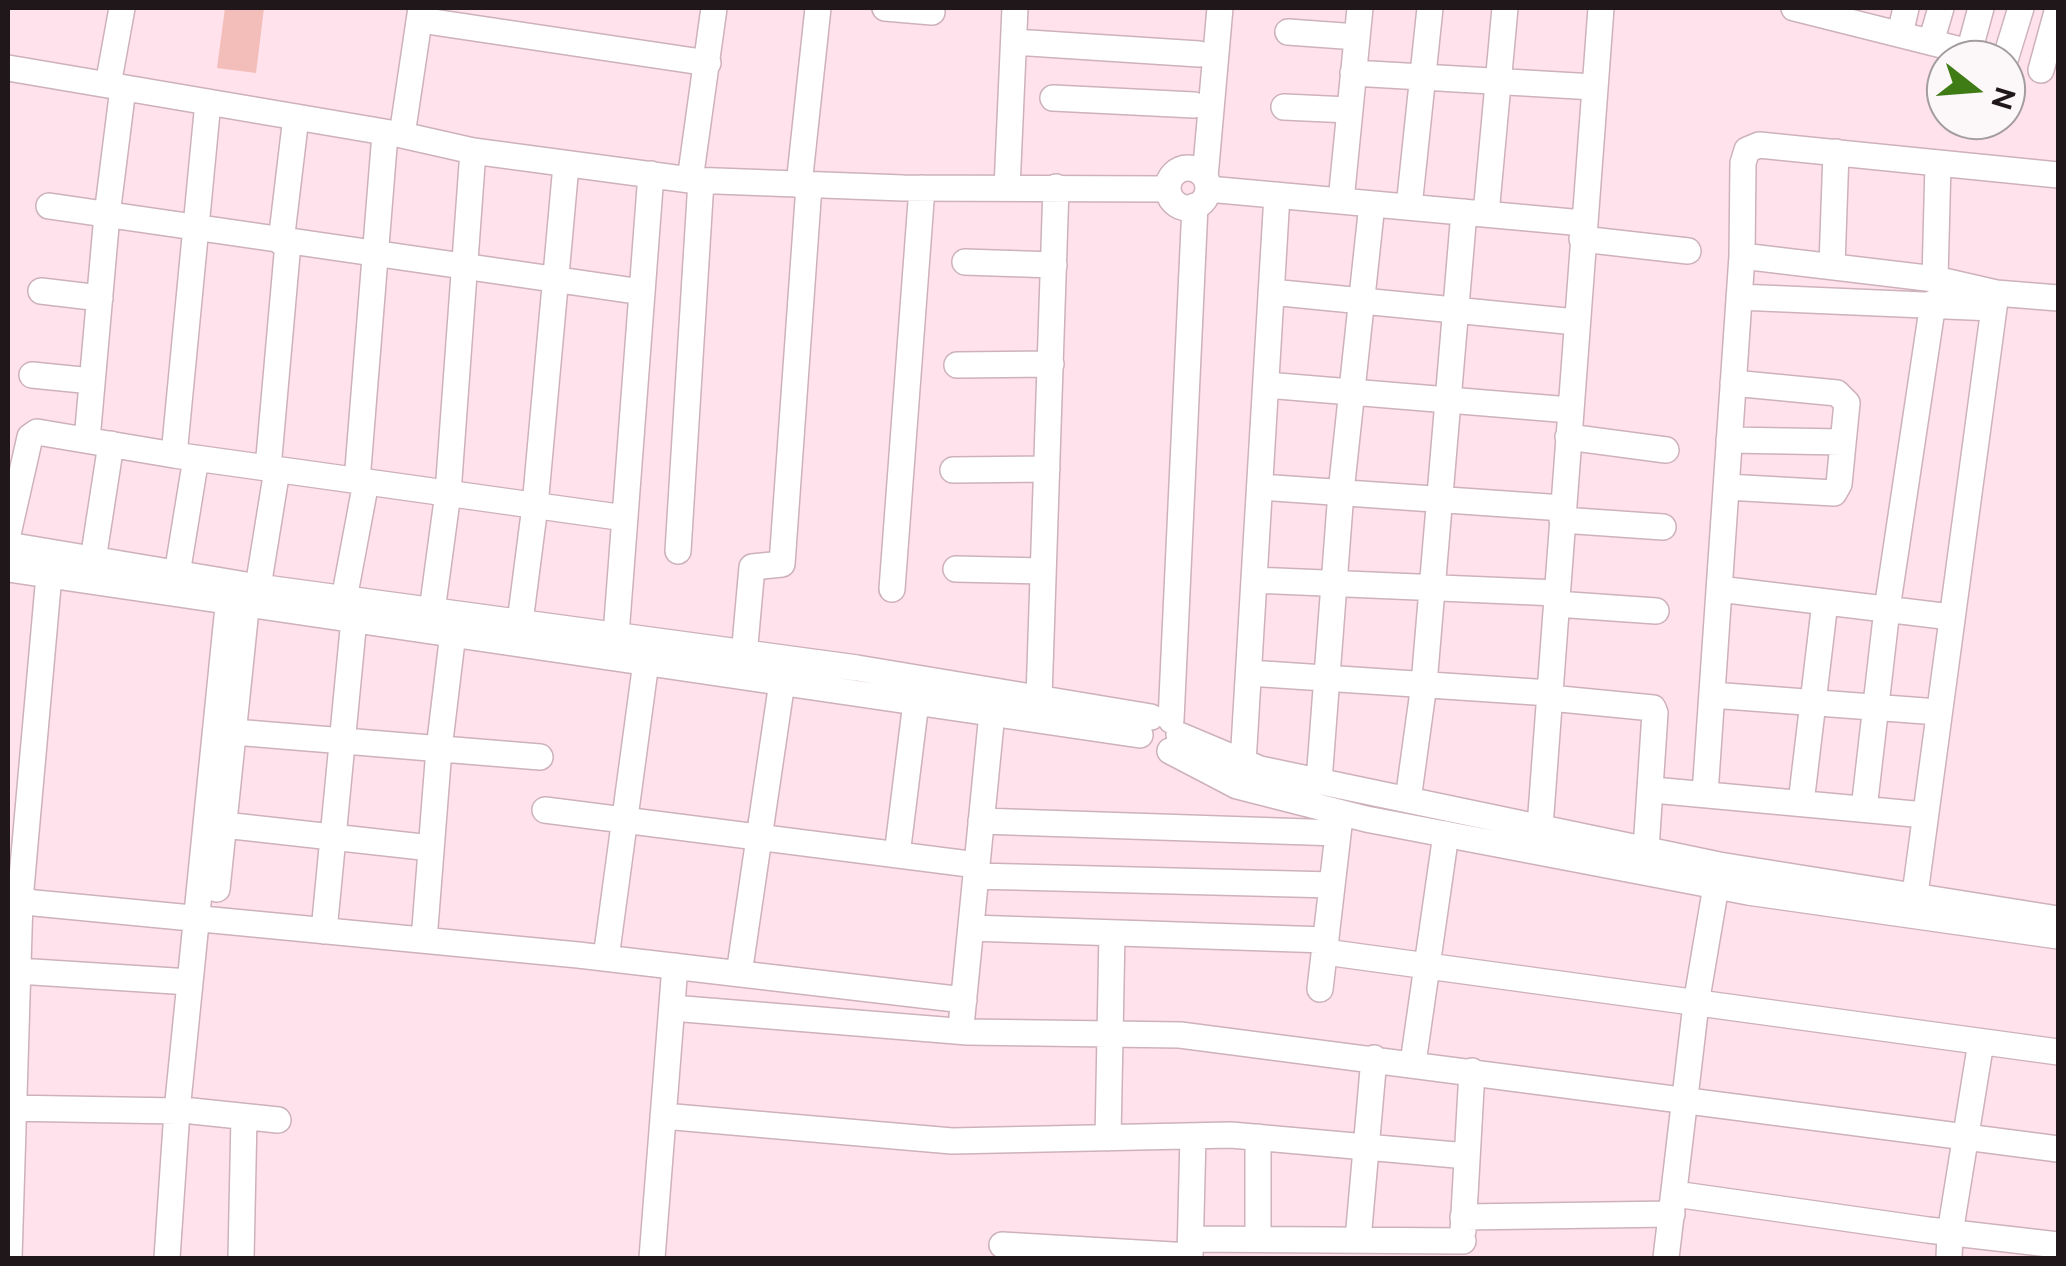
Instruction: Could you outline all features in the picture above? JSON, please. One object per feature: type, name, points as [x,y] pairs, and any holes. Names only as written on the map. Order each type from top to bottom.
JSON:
[{"type":"street","points":[[92,560],[100,442],[92,381],[122,8]]},
{"type":"street","points":[[678,551],[696,180],[714,8]]},
{"type":"street","points":[[743,664],[752,567],[782,564],[818,8]]},
{"type":"street","points":[[885,8],[932,12]]},
{"type":"street","points":[[1008,188],[1015,8]]},
{"type":"street","points":[[1161,729],[1194,106],[1204,8]]},
{"type":"street","points":[[1190,189],[1220,8]]},
{"type":"street","points":[[1341,201],[1360,8]]},
{"type":"street","points":[[1409,207],[1430,8]]},
{"type":"street","points":[[1408,800],[1424,684],[1458,310],[1498,82],[1506,8]]},
{"type":"street","points":[[1540,828],[1600,8]]},
{"type":"street","points":[[1794,8],[1887,24],[1926,40]]},
{"type":"street","points":[[1887,24],[1906,8]]},
{"type":"street","points":[[1932,40],[1941,8]]},
{"type":"street","points":[[1972,40],[1981,8]]},
{"type":"street","points":[[2011,40],[2021,8]]},
{"type":"street","points":[[2050,73],[2058,8]]},
{"type":"street","points":[[324,930],[362,482],[374,254],[420,14],[708,63]]},
{"type":"street","points":[[1288,32],[1357,37]]},
{"type":"street","points":[[1014,42],[1199,54]]},
{"type":"street","points":[[8,68],[473,151],[696,180],[922,188],[1190,189],[1277,195],[1475,213],[1688,251]]},
{"type":"street","points":[[1353,73],[1594,87]]},
{"type":"street","points":[[1053,98],[1194,106]]},
{"type":"street","points":[[177,574],[208,102]]},
{"type":"street","points":[[1284,107],[1350,110]]},
{"type":"street","points":[[167,1258],[243,592],[273,469],[296,117]]},
{"type":"street","points":[[1705,794],[1742,256],[1743,164],[1747,150],[1760,144],[2058,175]]},
{"type":"street","points":[[432,610],[448,494],[473,151]]},
{"type":"street","points":[[1832,265],[1836,152]]},
{"type":"street","points":[[1864,809],[1886,609],[1934,291],[1938,163]]},
{"type":"street","points":[[520,622],[566,165]]},
{"type":"street","points":[[616,635],[651,174]]},
{"type":"street","points":[[892,589],[922,188]]},
{"type":"street","points":[[1039,698],[1056,188]]},
{"type":"street","points":[[1243,763],[1277,195]]},
{"type":"street","points":[[1319,782],[1340,492],[1372,204]]},
{"type":"street","points":[[50,206],[642,292]]},
{"type":"street","points":[[1742,256],[1832,265],[1934,291],[1994,301],[2058,298]]},
{"type":"street","points":[[965,262],[1054,265]]},
{"type":"street","points":[[41,291],[100,298]]},
{"type":"street","points":[[1739,297],[1934,291]]},
{"type":"street","points":[[1272,292],[1576,322]]},
{"type":"street","points":[[1915,894],[1994,301]]},
{"type":"street","points":[[956,365],[1051,364]]},
{"type":"street","points":[[32,375],[92,381]]},
{"type":"street","points":[[1726,488],[1834,493],[1847,402],[1842,395],[1733,383]]},
{"type":"street","points":[[1266,385],[1570,410]]},
{"type":"street","points":[[8,534],[33,434],[625,518]]},
{"type":"street","points":[[1568,438],[1666,450]]},
{"type":"street","points":[[1729,440],[1843,442]]},
{"type":"street","points":[[953,470],[1047,469]]},
{"type":"street","points":[[1260,487],[1438,499],[1663,528]]},
{"type":"street","points":[[8,545],[177,574],[243,592]]},
{"type":"street","points":[[8,568],[243,592],[349,609],[453,634],[646,662],[743,664],[1039,698],[1161,729],[1243,763],[1319,782],[1720,865],[1915,894],[2058,925]]},
{"type":"street","points":[[956,570],[1044,570]]},
{"type":"street","points":[[9,1258],[10,1108],[18,971],[14,898],[49,574]]},
{"type":"street","points":[[1254,580],[1431,588],[1656,611]]},
{"type":"street","points":[[1719,589],[1951,617]]},
{"type":"street","points":[[182,1258],[190,982],[224,825],[243,592]]},
{"type":"street","points":[[1800,804],[1824,602]]},
{"type":"street","points":[[349,609],[432,610],[616,635],[743,664],[782,682],[992,713],[1161,729],[1237,786],[1340,823]]},
{"type":"street","points":[[424,940],[439,748],[453,634]]},
{"type":"street","points":[[606,958],[646,662]]},
{"type":"street","points":[[1249,673],[1424,684],[1653,708],[1646,850]]},
{"type":"street","points":[[739,974],[782,682]]},
{"type":"street","points":[[1712,695],[1938,712]]},
{"type":"street","points":[[896,855],[916,702]]},
{"type":"street","points":[[961,1032],[992,713]]},
{"type":"street","points":[[234,732],[540,757]]},
{"type":"street","points":[[1664,791],[1925,815]]},
{"type":"street","points":[[546,810],[896,855],[976,870],[1332,885]]},
{"type":"street","points":[[981,821],[1340,823],[1446,834],[1716,886],[2058,925]]},
{"type":"street","points":[[1320,989],[1340,823]]},
{"type":"street","points":[[224,825],[431,848]]},
{"type":"street","points":[[1412,1064],[1446,834]]},
{"type":"street","points":[[1666,1258],[1696,1004],[1716,886]]},
{"type":"street","points":[[14,898],[606,958],[964,1000]]},
{"type":"street","points":[[971,928],[1112,932],[1325,946],[1424,966],[2058,1052]]},
{"type":"street","points":[[1108,1138],[1112,932]]},
{"type":"street","points":[[652,1258],[675,966]]},
{"type":"street","points":[[18,971],[190,982]]},
{"type":"street","points":[[672,1008],[961,1032],[1180,1035],[2058,1149]]},
{"type":"street","points":[[1949,1246],[1981,1042]]},
{"type":"street","points":[[1358,1240],[1374,1058]]},
{"type":"street","points":[[1462,1239],[1472,1071]]},
{"type":"street","points":[[10,1108],[184,1111],[278,1120]]},
{"type":"street","points":[[241,1258],[244,1116]]},
{"type":"street","points":[[664,1116],[952,1141],[1258,1137],[1466,1156]]},
{"type":"street","points":[[1190,1251],[1193,1136]]},
{"type":"street","points":[[1258,1137],[1258,1239]]},
{"type":"street","points":[[1002,1245],[1190,1251],[1258,1239],[1462,1239],[1673,1204],[1949,1246],[2058,1245]]},
{"type":"building","points":[[225,8],[264,8],[256,73],[217,68]]}]
